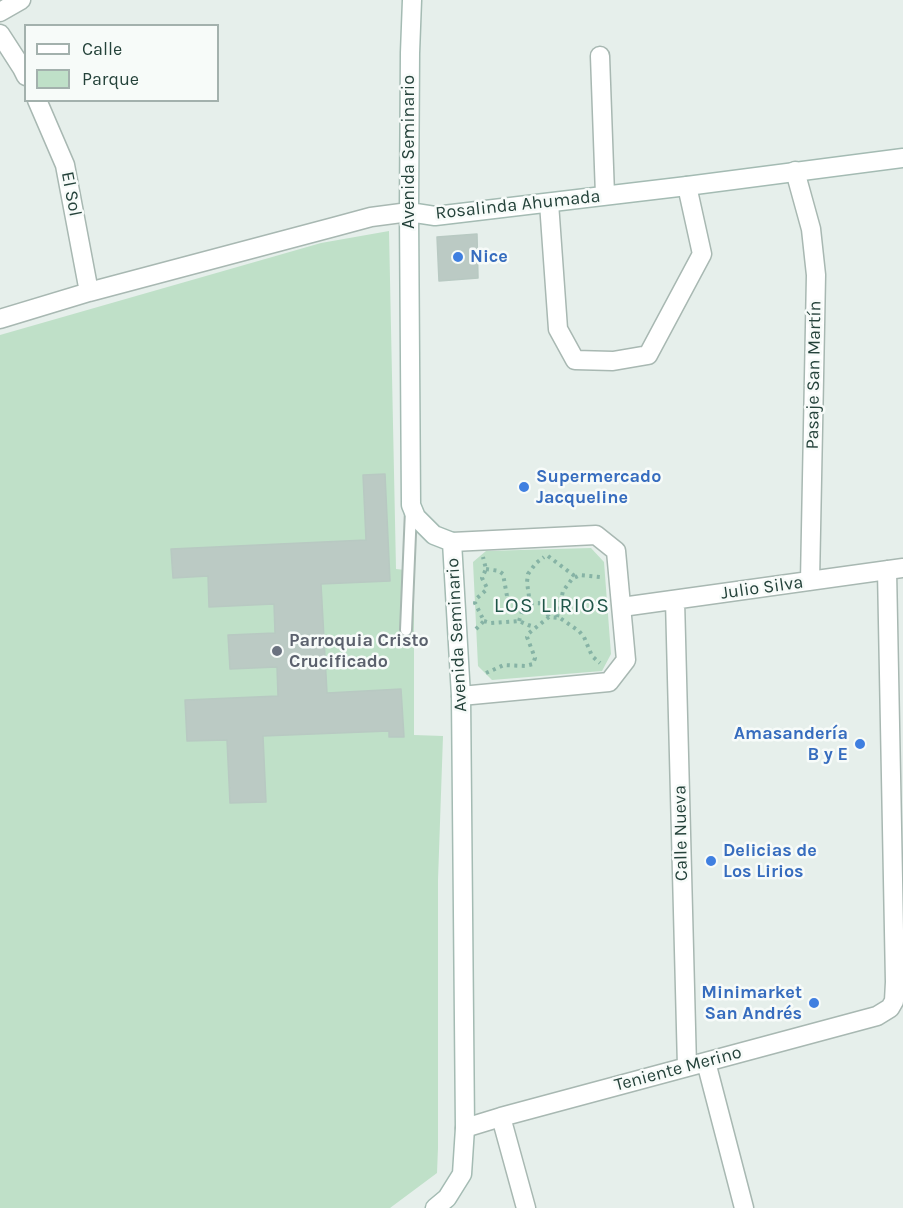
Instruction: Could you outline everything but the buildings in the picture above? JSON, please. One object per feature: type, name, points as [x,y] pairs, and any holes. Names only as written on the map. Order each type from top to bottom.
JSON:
[{"type":"street","points":[[0,12],[21,0]]},
{"type":"street","name":"Avenida Seminario","points":[[412,0],[409,212],[411,506],[416,517],[434,535],[452,542],[461,696],[465,1128],[462,1173],[447,1198],[435,1208]]},
{"type":"street","points":[[0,34],[24,72]]},
{"type":"street","points":[[600,56],[605,195]]},
{"type":"street","name":"El Sol","points":[[38,102],[65,165],[89,292]]},
{"type":"street","name":"Rosalinda Ahumada","points":[[0,319],[89,292],[371,217],[409,212],[435,216],[903,158]]},
{"type":"street","name":"Pasaje San Martín","points":[[795,171],[811,229],[816,275],[810,581]]},
{"type":"street","points":[[549,203],[558,329],[575,360],[613,361],[648,355],[702,254],[687,186]]},
{"type":"street","points":[[452,542],[596,535],[616,551],[626,660],[609,682],[461,696]]},
{"type":"street","points":[[895,569],[896,982],[894,1001],[896,1010]]},
{"type":"street","name":"Julio Silva","points":[[622,607],[895,569]]},
{"type":"street","name":"Calle Nueva","points":[[675,600],[687,1067]]},
{"type":"street","name":"Teniente Merino","points":[[465,1128],[896,1010]]},
{"type":"street","points":[[706,1062],[744,1208]]},
{"type":"street","points":[[501,1117],[526,1208]]},
{"type":"lane","points":[[406,630],[411,506]]},
{"type":"path","points":[[546,537],[548,556],[576,578]]},
{"type":"path","points":[[483,540],[483,559],[486,569],[482,578],[487,588],[475,603],[483,621]]},
{"type":"path","points":[[530,604],[528,574],[536,563],[548,556]]},
{"type":"path","points":[[486,569],[494,569],[504,574],[507,596],[523,608]]},
{"type":"path","points":[[557,617],[563,591],[573,579],[580,575],[619,578]]},
{"type":"path","points":[[519,621],[523,608],[530,604],[539,603],[549,617]]},
{"type":"path","points":[[482,694],[480,681],[485,674],[504,665],[533,664],[535,658],[527,638],[535,627],[549,617],[564,620],[579,631],[595,659],[617,672]]},
{"type":"path","points":[[457,631],[476,629],[483,621]]},
{"type":"path","points":[[483,621],[491,623],[519,621],[535,627]]},
{"type":"green space","points":[[389,231],[396,569],[414,571],[414,735],[443,736],[438,880],[437,1173],[390,1208],[0,1208],[0,335],[321,243]]},
{"type":"green space","points":[[591,548],[604,562],[611,654],[602,671],[492,680],[478,666],[473,562],[486,551]]},
{"type":"place","name":"Nice","points":[[458,257]]},
{"type":"place","name":"Supermercado Jacqueline","points":[[524,487]]},
{"type":"place","name":"Parroquia Cristo Crucificado","points":[[277,651]]},
{"type":"place","name":"Amasandería B y E","points":[[860,744]]},
{"type":"place","name":"Delicias de Los Lirios","points":[[711,861]]},
{"type":"place","name":"Minimarket San Andrés","points":[[814,1003]]},
{"type":"district","name":"LOS LIRIOS","points":[[552,606]]}]
